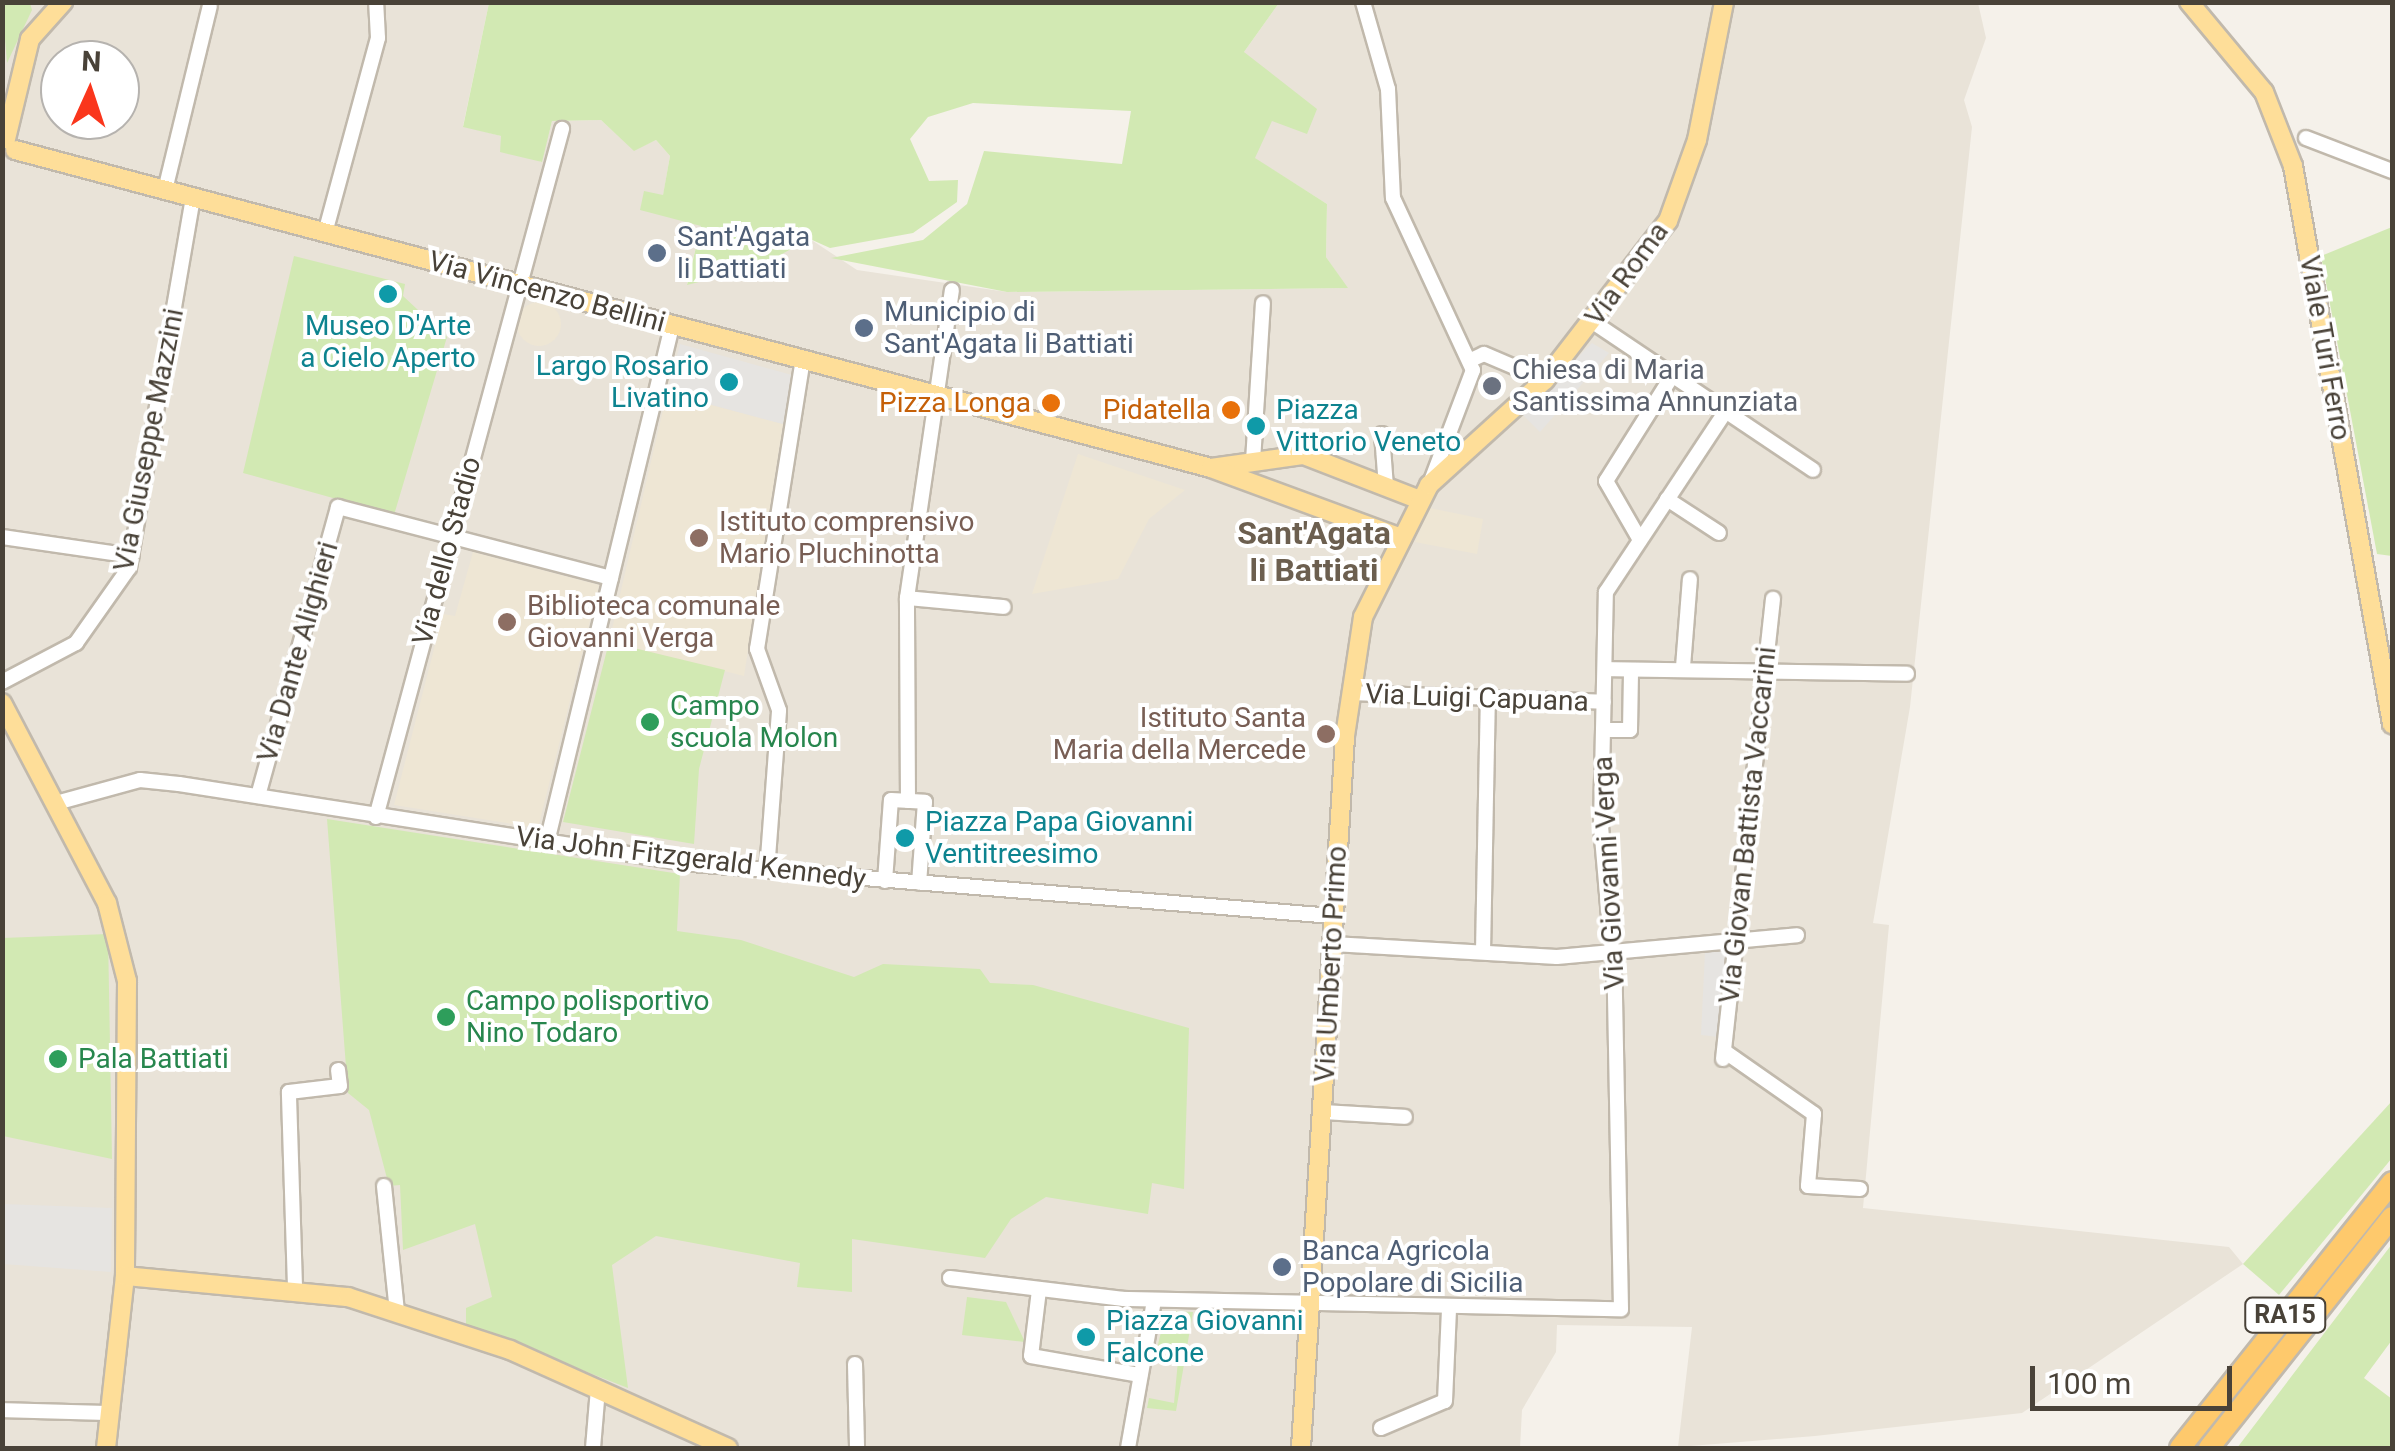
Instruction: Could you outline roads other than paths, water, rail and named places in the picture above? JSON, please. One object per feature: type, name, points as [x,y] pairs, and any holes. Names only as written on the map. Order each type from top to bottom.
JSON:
[{"type":"highway","name":"RA15","points":[[2180,1448],[2392,1182]]},
{"type":"highway","name":"RA15","points":[[2209,1448],[2392,1216]]},
{"type":"main road","points":[[6,147],[30,39],[63,2]]},
{"type":"main road","name":"Via Roma","points":[[1424,493],[1544,380],[1593,322],[1682,190],[1724,2]]},
{"type":"main road","name":"Viale Turi Ferro","points":[[2189,2],[2264,92],[2293,166],[2392,724]]},
{"type":"main road","name":"Via Vincenzo Bellini","points":[[6,147],[1211,468]]},
{"type":"main road","points":[[1211,468],[1304,455],[1386,487],[1424,493]]},
{"type":"main road","points":[[1242,486],[1250,462]]},
{"type":"main road","points":[[1211,468],[1242,486],[1400,538]]},
{"type":"main road","name":"Via Umberto Primo","points":[[1301,1448],[1350,693],[1363,617],[1424,493]]},
{"type":"main road","points":[[2,703],[120,934],[125,1276],[106,1448]]},
{"type":"main road","points":[[125,1276],[295,1286],[397,1312],[598,1390],[728,1448]]},
{"type":"street","points":[[325,233],[378,38],[376,2]]},
{"type":"street","points":[[1363,2],[1388,89],[1394,198],[1472,365]]},
{"type":"street","points":[[166,190],[210,6]]},
{"type":"street","name":"Via dello Stadio","points":[[376,817],[562,129]]},
{"type":"street","points":[[2306,138],[2392,171]]},
{"type":"street","name":"Via Giuseppe Mazzini","points":[[2,682],[86,633],[132,556],[193,198]]},
{"type":"street","points":[[909,796],[908,598],[952,290]]},
{"type":"street","points":[[1250,462],[1263,303]]},
{"type":"street","points":[[1593,322],[1814,470]]},
{"type":"street","points":[[547,842],[672,326]]},
{"type":"street","points":[[1424,493],[1472,365],[1484,354],[1544,380]]},
{"type":"street","points":[[767,871],[779,710],[757,649],[803,360]]},
{"type":"street","points":[[1640,540],[1606,481],[1672,376]]},
{"type":"street","name":"Via Giovanni Verga","points":[[1449,1309],[1621,1309],[1614,956],[1603,730],[1606,592],[1726,412]]},
{"type":"street","points":[[1382,434],[1386,487]]},
{"type":"street","points":[[1667,499],[1719,533]]},
{"type":"street","name":"Via Dante Alighieri","points":[[258,796],[338,507],[452,536]]},
{"type":"street","points":[[2,536],[132,556]]},
{"type":"street","points":[[452,536],[611,578]]},
{"type":"street","points":[[1683,668],[1690,579]]},
{"type":"street","points":[[908,598],[1004,607]]},
{"type":"street","name":"Via Giovan Battista Vaccarini","points":[[1773,599],[1724,1055],[1814,1114],[1808,1186],[1860,1190]]},
{"type":"street","points":[[1605,669],[1907,674]]},
{"type":"street","points":[[1603,730],[1630,730],[1631,670]]},
{"type":"street","name":"Via Luigi Capuana","points":[[1350,693],[1488,702],[1604,702]]},
{"type":"street","points":[[1483,952],[1488,702]]},
{"type":"street","name":"Via John Fitzgerald Kennedy","points":[[56,803],[140,780],[767,871],[1334,916]]},
{"type":"street","points":[[885,881],[890,800],[909,796],[925,802],[919,883]]},
{"type":"street","points":[[1332,944],[1614,956],[1797,935]]},
{"type":"street","points":[[295,1286],[289,1092],[340,1086],[338,1070]]},
{"type":"street","points":[[1322,1112],[1405,1117]]},
{"type":"street","points":[[384,1186],[397,1312]]},
{"type":"street","points":[[950,1278],[1154,1300],[1449,1309],[1445,1401],[1381,1428]]},
{"type":"street","points":[[1039,1290],[1030,1356],[1139,1381]]},
{"type":"street","points":[[1128,1448],[1154,1300]]},
{"type":"street","points":[[856,1364],[858,1448]]},
{"type":"street","points":[[593,1448],[598,1390]]},
{"type":"street","points":[[2,1410],[109,1413]]},
{"type":"place","name":"Sant'Agata li Battiati","points":[[657,253]]},
{"type":"place","name":"Museo D'Arte a Cielo Aperto","points":[[388,294]]},
{"type":"place","name":"Municipio di Sant'Agata li Battiati","points":[[864,328]]},
{"type":"place","name":"Largo Rosario Livatino","points":[[729,382]]},
{"type":"place","name":"Chiesa di Maria Santissima Annunziata","points":[[1492,386]]},
{"type":"place","name":"Pizza Longa","points":[[1051,403]]},
{"type":"place","name":"Pidatella","points":[[1231,410]]},
{"type":"place","name":"Piazza Vittorio Veneto","points":[[1256,426]]},
{"type":"place","name":"Istituto comprensivo Mario Pluchinotta","points":[[699,538]]},
{"type":"place","name":"Biblioteca comunale Giovanni Verga","points":[[507,622]]},
{"type":"place","name":"Campo scuola Molon","points":[[650,722]]},
{"type":"place","name":"Istituto Santa Maria della Mercede","points":[[1326,734]]},
{"type":"place","name":"Piazza Papa Giovanni Ventitreesimo","points":[[905,838]]},
{"type":"place","name":"Campo polisportivo Nino Todaro","points":[[446,1017]]},
{"type":"place","name":"Pala Battiati","points":[[58,1059]]},
{"type":"place","name":"Banca Agricola Popolare di Sicilia","points":[[1282,1267]]},
{"type":"place","name":"Piazza Giovanni Falcone","points":[[1086,1337]]},
{"type":"district","name":"Sant'Agata li Battiati","points":[[1314,552]]}]
